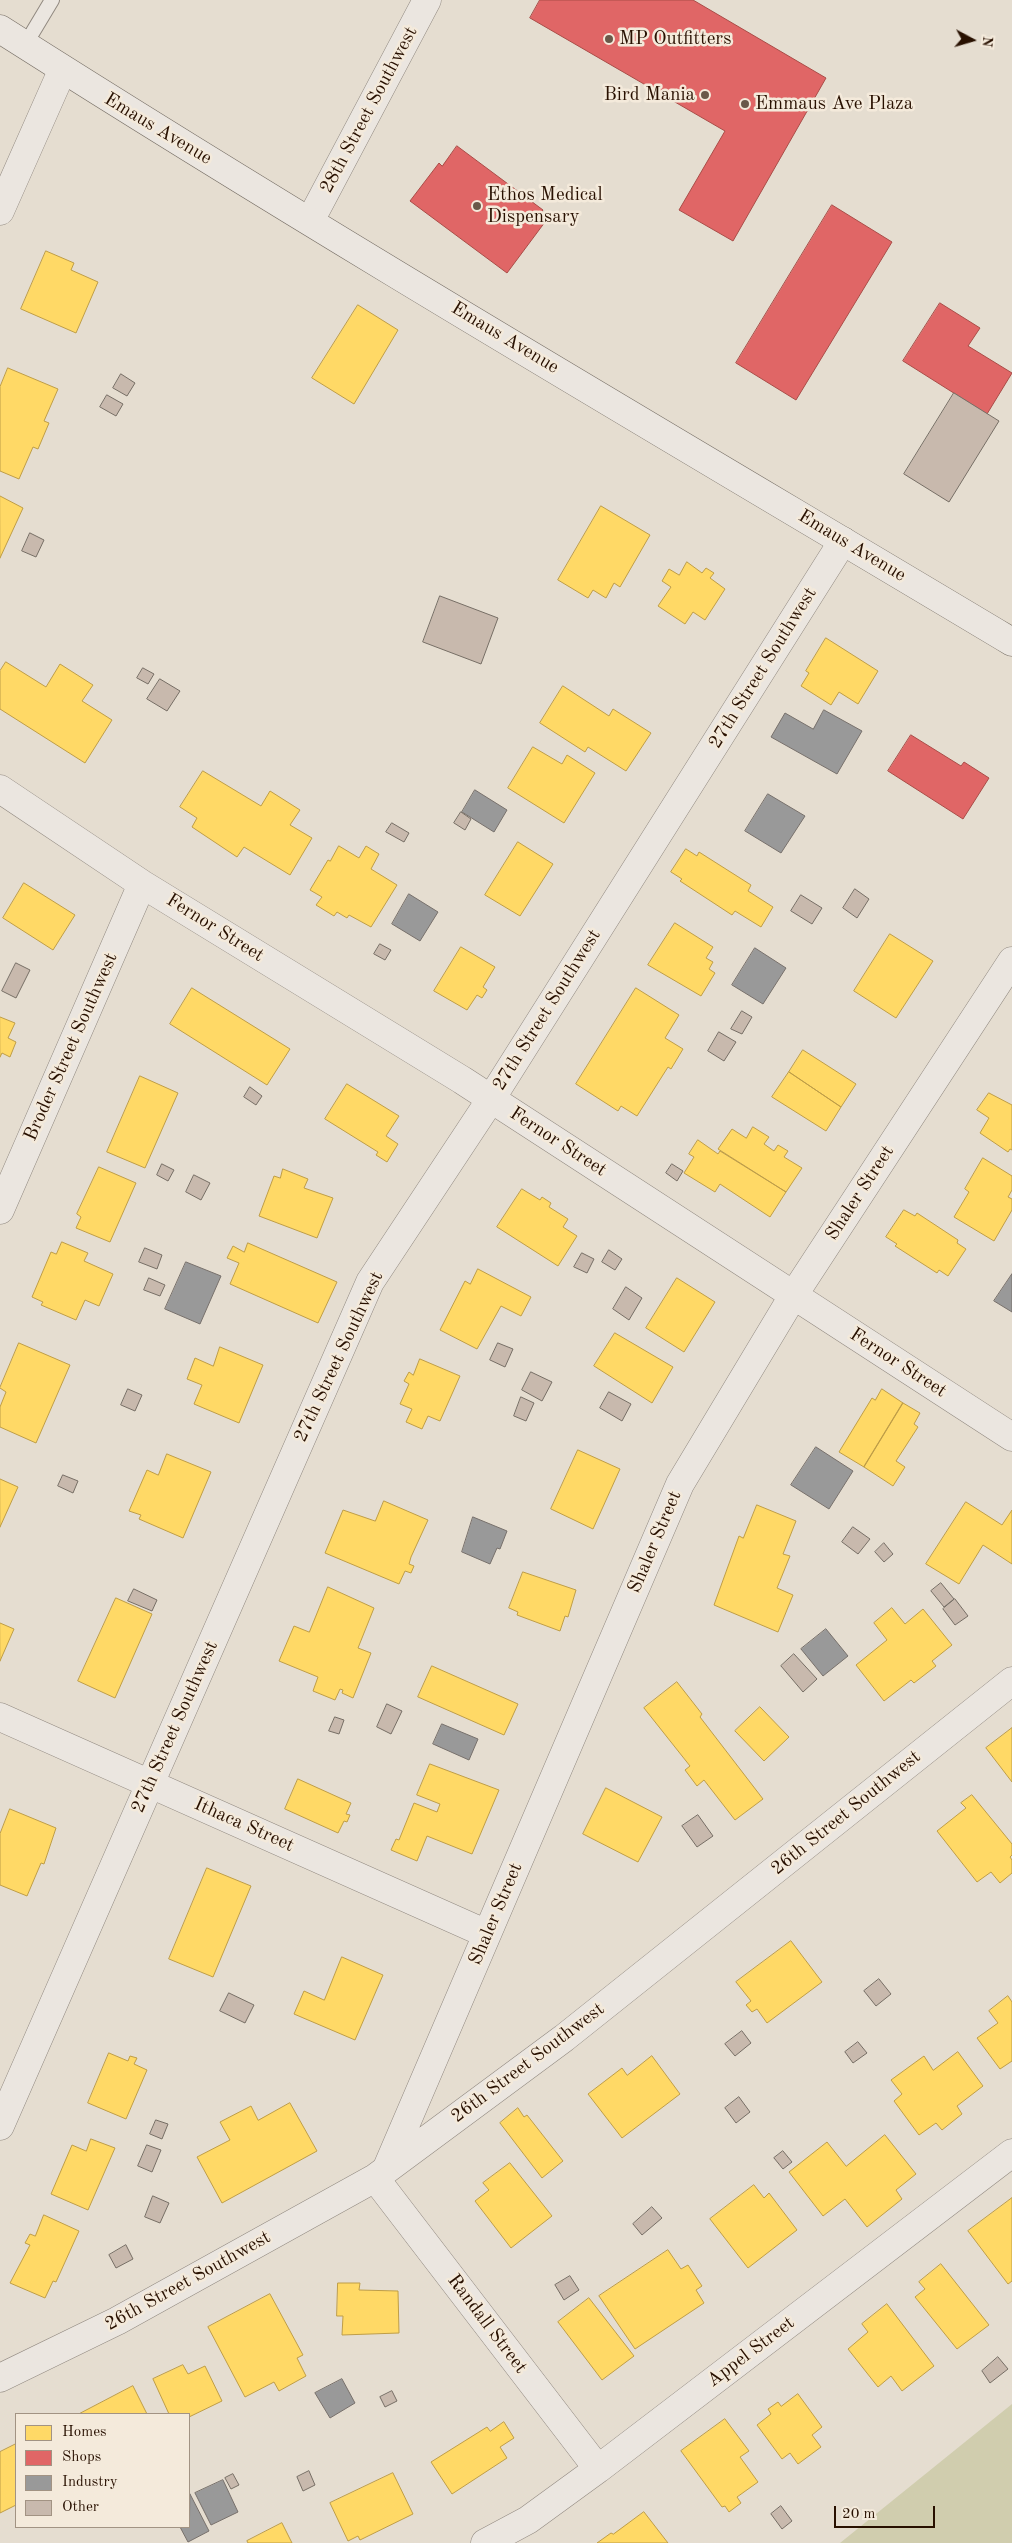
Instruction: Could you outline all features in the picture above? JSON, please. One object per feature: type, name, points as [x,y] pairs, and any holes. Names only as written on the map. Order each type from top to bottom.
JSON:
[{"type":"street","name":"28th Street Southwest","points":[[310,221],[427,0]]},
{"type":"street","name":"Emaus Avenue","points":[[0,29],[62,70],[310,221],[1012,642]]},
{"type":"street","points":[[0,211],[62,70]]},
{"type":"street","name":"27th Street Southwest","points":[[0,2126],[370,1282],[491,1098],[843,541]]},
{"type":"street","name":"Fernor Street","points":[[0,789],[142,884],[491,1098],[793,1296],[1012,1436]]},
{"type":"street","name":"Broder Street Southwest","points":[[0,1210],[142,884]]},
{"type":"street","name":"Shaler Street","points":[[381,2174],[487,1934],[680,1484],[793,1296],[1012,961]]},
{"type":"street","name":"26th Street Southwest","points":[[0,2378],[117,2321],[381,2174],[564,2038],[1012,1681]]},
{"type":"street","name":"Ithaca Street","points":[[0,1717],[487,1934]]},
{"type":"street","name":"Appel Street","points":[[485,2543],[528,2520],[598,2469],[1012,2153]]},
{"type":"street","name":"Randall Street","points":[[381,2174],[598,2469]]},
{"type":"lane","points":[[25,45],[52,0]]},
{"type":"shaded area","points":[[1012,2404],[1012,2543],[840,2543]]},
{"type":"building: Homes","points":[[46,251],[74,263],[71,270],[98,282],[76,333],[21,309]]},
{"type":"building: Homes","points":[[358,305],[398,330],[354,404],[312,378]]},
{"type":"building: Homes","points":[[8,368],[58,389],[44,421],[49,423],[38,449],[33,447],[19,479],[0,471],[0,387]]},
{"type":"building: Homes","points":[[0,496],[23,508],[0,558]]},
{"type":"building: Homes","points":[[601,506],[650,535],[620,587],[614,583],[606,598],[593,590],[588,598],[558,580]]},
{"type":"building: Homes","points":[[687,562],[702,573],[706,568],[714,573],[710,578],[725,589],[705,620],[693,612],[685,624],[658,606],[671,587],[662,581],[669,569],[679,575]]},
{"type":"building: Homes","points":[[826,638],[878,671],[858,704],[839,692],[831,705],[801,686],[809,673],[806,671]]},
{"type":"building: Homes","points":[[6,662],[46,687],[60,664],[93,685],[82,701],[112,720],[85,763],[0,709],[0,671]]},
{"type":"building: Homes","points":[[563,686],[609,716],[613,709],[651,733],[626,771],[588,747],[585,752],[540,723]]},
{"type":"building: Homes","points":[[533,747],[562,764],[567,755],[595,773],[564,823],[508,788]]},
{"type":"building: Homes","points":[[203,771],[261,806],[270,791],[300,810],[290,825],[312,838],[290,875],[244,847],[237,857],[192,827],[197,818],[180,807]]},
{"type":"building: Homes","points":[[518,842],[553,864],[520,916],[485,895]]},
{"type":"building: Homes","points":[[339,846],[359,858],[366,846],[379,854],[371,869],[397,885],[371,927],[349,915],[347,918],[337,912],[334,916],[316,905],[322,897],[310,890]]},
{"type":"building: Homes","points":[[686,849],[697,856],[699,852],[751,885],[748,891],[773,907],[761,927],[735,911],[732,915],[680,881],[682,879],[671,872]]},
{"type":"building: Homes","points":[[24,883],[75,915],[53,950],[3,918]]},
{"type":"building: Homes","points":[[675,923],[713,947],[706,958],[713,962],[709,969],[715,973],[701,996],[648,965]]},
{"type":"building: Homes","points":[[890,934],[933,961],[896,1018],[854,991]]},
{"type":"building: Homes","points":[[461,947],[495,967],[483,987],[487,990],[482,998],[477,995],[467,1010],[434,991]]},
{"type":"building: Homes","points":[[192,988],[290,1049],[267,1085],[170,1024]]},
{"type":"building: Homes","points":[[636,988],[679,1015],[665,1038],[683,1049],[671,1069],[668,1067],[637,1116],[621,1106],[618,1111],[576,1084]]},
{"type":"building: Homes","points":[[0,1017],[15,1023],[8,1038],[16,1042],[10,1057],[2,1053],[0,1057]]},
{"type":"building: Homes","points":[[803,1050],[856,1084],[841,1107],[789,1072]]},
{"type":"building: Homes","points":[[789,1072],[841,1107],[826,1131],[772,1097]]},
{"type":"building: Homes","points":[[140,1076],[178,1093],[145,1168],[107,1152]]},
{"type":"building: Homes","points":[[347,1084],[399,1116],[386,1136],[398,1144],[387,1162],[376,1155],[378,1152],[325,1119]]},
{"type":"building: Homes","points":[[989,1093],[1012,1105],[1012,1150],[1010,1149],[1008,1152],[980,1133],[989,1118],[977,1110]]},
{"type":"building: Homes","points":[[753,1127],[769,1137],[764,1144],[774,1151],[778,1145],[788,1151],[784,1157],[802,1168],[786,1192],[718,1149],[732,1129],[746,1138]]},
{"type":"building: Homes","points":[[698,1140],[718,1154],[720,1151],[786,1192],[770,1217],[720,1184],[715,1192],[684,1173],[694,1157],[689,1154]]},
{"type":"building: Homes","points":[[983,1158],[1012,1176],[1012,1190],[1008,1197],[1012,1199],[1012,1210],[994,1241],[954,1217],[969,1192],[965,1189]]},
{"type":"building: Homes","points":[[99,1167],[136,1183],[110,1242],[76,1228],[81,1217],[77,1214]]},
{"type":"building: Homes","points":[[283,1169],[308,1179],[304,1188],[333,1198],[317,1238],[259,1216],[274,1176],[280,1178]]},
{"type":"building: Homes","points":[[522,1189],[540,1200],[542,1197],[551,1203],[549,1207],[568,1219],[563,1227],[577,1236],[558,1266],[497,1227]]},
{"type":"building: Homes","points":[[904,1210],[915,1216],[917,1213],[958,1240],[957,1243],[966,1249],[948,1276],[939,1270],[937,1273],[895,1246],[897,1244],[886,1237]]},
{"type":"building: Homes","points":[[62,1242],[88,1253],[84,1261],[113,1274],[99,1306],[85,1300],[76,1320],[41,1305],[43,1302],[32,1297],[51,1252],[56,1254]]},
{"type":"building: Homes","points":[[248,1243],[337,1282],[318,1323],[230,1284],[239,1263],[227,1258],[233,1246],[244,1252]]},
{"type":"building: Homes","points":[[478,1269],[531,1297],[521,1316],[501,1306],[477,1349],[440,1330],[465,1281],[470,1284]]},
{"type":"building: Homes","points":[[677,1278],[715,1302],[684,1352],[646,1328]]},
{"type":"building: Homes","points":[[615,1333],[673,1367],[652,1403],[594,1366]]},
{"type":"building: Homes","points":[[19,1343],[70,1365],[36,1443],[0,1427],[0,1407],[6,1392],[0,1388]]},
{"type":"building: Homes","points":[[220,1347],[263,1365],[239,1423],[194,1404],[202,1385],[187,1379],[195,1358],[213,1366]]},
{"type":"building: Homes","points":[[420,1359],[460,1376],[440,1421],[428,1416],[422,1429],[406,1422],[412,1409],[400,1404],[409,1384],[404,1381],[409,1372],[413,1375]]},
{"type":"building: Homes","points":[[882,1389],[903,1403],[864,1467],[839,1452],[872,1398],[875,1400]]},
{"type":"building: Homes","points":[[903,1403],[920,1413],[914,1424],[918,1427],[896,1461],[905,1467],[893,1486],[864,1467]]},
{"type":"building: Homes","points":[[578,1450],[620,1469],[593,1529],[551,1509]]},
{"type":"building: Homes","points":[[167,1454],[211,1472],[183,1538],[139,1519],[141,1515],[129,1511],[147,1470],[158,1475]]},
{"type":"building: Homes","points":[[0,1479],[18,1487],[0,1527]]},
{"type":"building: Homes","points":[[384,1501],[428,1520],[411,1557],[409,1564],[414,1566],[411,1573],[405,1571],[399,1584],[325,1553],[343,1510],[375,1521]]},
{"type":"building: Homes","points":[[966,1502],[1002,1525],[1012,1510],[1012,1564],[983,1545],[959,1584],[926,1564]]},
{"type":"building: Homes","points":[[757,1505],[796,1521],[783,1554],[790,1556],[777,1588],[793,1595],[778,1632],[714,1605],[739,1536],[743,1538]]},
{"type":"building: Homes","points":[[523,1572],[576,1590],[568,1617],[565,1616],[560,1631],[517,1615],[518,1612],[509,1608]]},
{"type":"building: Homes","points":[[328,1587],[374,1608],[358,1648],[371,1653],[353,1698],[342,1693],[343,1690],[340,1689],[335,1700],[313,1691],[318,1677],[279,1661],[294,1626],[309,1632]]},
{"type":"building: Homes","points":[[116,1598],[152,1614],[115,1698],[78,1681]]},
{"type":"building: Homes","points":[[892,1608],[905,1624],[923,1609],[952,1645],[932,1661],[936,1666],[914,1683],[911,1680],[884,1701],[856,1665],[887,1640],[874,1623]]},
{"type":"building: Homes","points":[[0,1623],[14,1629],[0,1661]]},
{"type":"building: Homes","points":[[432,1666],[518,1704],[504,1735],[418,1697]]},
{"type":"building: Homes","points":[[677,1682],[702,1714],[700,1717],[763,1799],[735,1820],[704,1780],[697,1786],[685,1770],[690,1766],[644,1708]]},
{"type":"building: Homes","points":[[760,1707],[789,1737],[764,1761],[735,1731]]},
{"type":"building: Homes","points":[[1012,1728],[1012,1782],[986,1748]]},
{"type":"building: Homes","points":[[430,1764],[499,1790],[472,1854],[427,1836],[417,1861],[391,1850],[396,1839],[399,1840],[414,1803],[437,1812],[440,1804],[417,1795]]},
{"type":"building: Homes","points":[[298,1779],[351,1803],[346,1814],[350,1815],[347,1822],[344,1821],[338,1833],[285,1809]]},
{"type":"building: Homes","points":[[606,1788],[662,1817],[638,1862],[583,1834]]},
{"type":"building: Homes","points":[[972,1795],[1012,1844],[1012,1855],[1010,1857],[1012,1860],[1012,1873],[1000,1883],[991,1872],[977,1882],[937,1831],[966,1808],[961,1803]]},
{"type":"building: Homes","points":[[10,1809],[56,1828],[44,1864],[41,1863],[27,1896],[0,1885],[0,1834]]},
{"type":"building: Homes","points":[[207,1868],[251,1886],[213,1977],[169,1959]]},
{"type":"building: Homes","points":[[791,1941],[822,1982],[767,2023],[757,2009],[752,2012],[746,2005],[751,2001],[736,1982]]},
{"type":"building: Homes","points":[[342,1957],[383,1975],[355,2040],[294,2014],[304,1991],[324,2000]]},
{"type":"building: Homes","points":[[1008,1996],[1012,2002],[1012,2061],[1000,2069],[977,2038],[998,2023],[989,2011]]},
{"type":"building: Homes","points":[[958,2052],[983,2086],[957,2106],[962,2114],[942,2130],[936,2123],[919,2135],[894,2101],[902,2094],[891,2080],[924,2056],[933,2070]]},
{"type":"building: Homes","points":[[109,2053],[128,2061],[130,2056],[137,2058],[134,2064],[147,2070],[126,2119],[88,2103]]},
{"type":"building: Homes","points":[[652,2056],[680,2094],[622,2138],[588,2094],[622,2068],[627,2075]]},
{"type":"building: Homes","points":[[290,2103],[317,2151],[222,2203],[197,2157],[230,2140],[220,2122],[251,2106],[258,2120]]},
{"type":"building: Homes","points":[[518,2108],[524,2117],[527,2115],[563,2161],[542,2178],[500,2123]]},
{"type":"building: Homes","points":[[885,2135],[916,2174],[896,2190],[902,2199],[867,2227],[845,2199],[823,2216],[789,2172],[827,2142],[846,2166]]},
{"type":"building: Homes","points":[[91,2139],[115,2148],[88,2210],[51,2194],[72,2145],[86,2151]]},
{"type":"building: Homes","points":[[510,2163],[552,2216],[511,2248],[475,2201],[489,2190],[483,2183]]},
{"type":"building: Homes","points":[[754,2185],[764,2198],[769,2193],[797,2230],[748,2268],[710,2219]]},
{"type":"building: Homes","points":[[1012,2198],[1012,2281],[1008,2284],[968,2231]]},
{"type":"building: Homes","points":[[44,2215],[79,2231],[56,2282],[53,2281],[45,2298],[10,2283],[30,2245],[25,2243],[30,2234],[35,2236]]},
{"type":"building: Homes","points":[[668,2250],[681,2269],[688,2265],[702,2286],[696,2290],[704,2303],[635,2349],[599,2296]]},
{"type":"building: Homes","points":[[941,2264],[989,2325],[957,2349],[915,2297],[925,2289],[919,2282]]},
{"type":"building: Homes","points":[[338,2283],[360,2283],[359,2290],[398,2291],[399,2333],[342,2335],[343,2316],[337,2316]]},
{"type":"building: Homes","points":[[270,2294],[303,2355],[297,2358],[306,2376],[279,2391],[274,2382],[245,2397],[208,2327]]},
{"type":"building: Homes","points":[[589,2298],[634,2356],[602,2380],[558,2322]]},
{"type":"building: Homes","points":[[887,2304],[934,2366],[902,2391],[891,2376],[878,2387],[848,2349],[868,2332],[862,2324]]},
{"type":"building: Homes","points":[[183,2365],[188,2374],[205,2366],[222,2401],[190,2417],[190,2413],[169,2413],[153,2379]]},
{"type":"building: Homes","points":[[133,2386],[146,2413],[81,2413]]},
{"type":"building: Homes","points":[[798,2394],[822,2427],[812,2435],[821,2447],[798,2464],[790,2453],[782,2459],[757,2425],[771,2414],[768,2409],[778,2402],[781,2406]]},
{"type":"building: Homes","points":[[725,2419],[749,2451],[740,2457],[758,2482],[737,2497],[741,2503],[729,2512],[725,2506],[722,2507],[681,2451]]},
{"type":"building: Homes","points":[[504,2422],[514,2438],[500,2447],[507,2458],[452,2494],[431,2462],[487,2427],[490,2431]]},
{"type":"building: Homes","points":[[15,2444],[15,2506],[0,2513],[0,2452]]},
{"type":"building: Homes","points":[[393,2473],[413,2514],[360,2540],[358,2536],[348,2541],[330,2503]]},
{"type":"building: Homes","points":[[644,2512],[668,2543],[597,2543],[611,2533],[613,2534]]},
{"type":"building: Homes","points":[[282,2523],[292,2543],[248,2543],[247,2541]]},
{"type":"building: Shops","name":"Emmaus Ave Plaza","points":[[540,0],[693,0],[826,78],[733,241],[679,210],[725,131],[530,18]]},
{"type":"building: Shops","name":"Ethos Medical Dispensary","points":[[457,146],[543,210],[538,217],[545,222],[507,273],[410,201],[439,163],[442,166]]},
{"type":"building: Shops","points":[[832,205],[892,242],[796,400],[736,363]]},
{"type":"building: Shops","points":[[940,303],[980,328],[968,346],[1012,373],[987,414],[903,361]]},
{"type":"building: Shops","points":[[911,735],[961,766],[964,762],[989,778],[963,819],[888,771]]},
{"type":"building: Industry","points":[[824,710],[862,731],[837,774],[771,737],[785,713],[813,729]]},
{"type":"building: Industry","points":[[475,790],[507,810],[494,832],[462,812]]},
{"type":"building: Industry","points":[[768,794],[805,816],[781,853],[745,831]]},
{"type":"building: Industry","points":[[409,894],[438,912],[420,941],[392,924]]},
{"type":"building: Industry","points":[[755,948],[786,968],[763,1004],[732,985]]},
{"type":"building: Industry","points":[[186,1262],[221,1276],[200,1324],[165,1309]]},
{"type":"building: Industry","points":[[1012,1274],[1012,1312],[994,1301]]},
{"type":"building: Industry","points":[[816,1447],[853,1471],[829,1509],[791,1485]]},
{"type":"building: Industry","points":[[473,1517],[507,1531],[500,1549],[497,1548],[490,1564],[462,1552]]},
{"type":"building: Industry","points":[[826,1629],[848,1656],[823,1676],[801,1649]]},
{"type":"building: Industry","points":[[442,1724],[478,1739],[469,1760],[433,1744]]},
{"type":"building: Industry","points":[[342,2379],[355,2403],[330,2418],[315,2393]]},
{"type":"building: Industry","points":[[223,2480],[238,2512],[211,2525],[195,2493]]},
{"type":"building: Industry","points":[[190,2494],[209,2531],[188,2542],[181,2528],[190,2528]]},
{"type":"building: Other","points":[[121,374],[135,383],[127,396],[113,388]]},
{"type":"building: Other","points":[[954,393],[999,421],[949,502],[904,474]]},
{"type":"building: Other","points":[[107,395],[123,404],[116,416],[100,407]]},
{"type":"building: Other","points":[[30,533],[44,540],[36,557],[22,551]]},
{"type":"building: Other","points":[[440,596],[498,618],[481,664],[423,642]]},
{"type":"building: Other","points":[[143,668],[154,674],[148,684],[137,678]]},
{"type":"building: Other","points":[[160,679],[180,691],[167,711],[147,699]]},
{"type":"building: Other","points":[[461,812],[471,819],[465,830],[454,823]]},
{"type":"building: Other","points":[[392,823],[409,833],[404,842],[386,832]]},
{"type":"building: Other","points":[[855,889],[869,899],[857,918],[843,908]]},
{"type":"building: Other","points":[[801,895],[822,908],[812,924],[791,911]]},
{"type":"building: Other","points":[[380,944],[391,950],[385,960],[374,954]]},
{"type":"building: Other","points":[[16,963],[30,970],[16,998],[2,991]]},
{"type":"building: Other","points":[[742,1011],[752,1017],[742,1034],[731,1029]]},
{"type":"building: Other","points":[[719,1032],[736,1042],[724,1061],[708,1051]]},
{"type":"building: Other","points":[[250,1087],[262,1096],[256,1105],[244,1097]]},
{"type":"building: Other","points":[[162,1164],[174,1170],[168,1181],[157,1175]]},
{"type":"building: Other","points":[[672,1164],[683,1171],[677,1181],[666,1173]]},
{"type":"building: Other","points":[[194,1175],[210,1183],[201,1200],[186,1192]]},
{"type":"building: Other","points":[[145,1248],[162,1255],[157,1269],[139,1262]]},
{"type":"building: Other","points":[[609,1250],[622,1259],[615,1270],[602,1262]]},
{"type":"building: Other","points":[[582,1253],[594,1259],[587,1273],[574,1267]]},
{"type":"building: Other","points":[[149,1278],[165,1285],[160,1296],[144,1290]]},
{"type":"building: Other","points":[[626,1287],[642,1298],[629,1320],[613,1309]]},
{"type":"building: Other","points":[[498,1343],[513,1349],[505,1367],[490,1360]]},
{"type":"building: Other","points":[[531,1372],[552,1382],[542,1401],[522,1390]]},
{"type":"building: Other","points":[[128,1389],[142,1395],[135,1411],[121,1405]]},
{"type":"building: Other","points":[[609,1392],[631,1404],[622,1421],[600,1408]]},
{"type":"building: Other","points":[[521,1397],[534,1403],[526,1421],[514,1416]]},
{"type":"building: Other","points":[[63,1475],[78,1481],[73,1493],[58,1486]]},
{"type":"building: Other","points":[[853,1527],[870,1539],[858,1554],[842,1542]]},
{"type":"building: Other","points":[[884,1543],[893,1554],[884,1562],[875,1552]]},
{"type":"building: Other","points":[[941,1583],[954,1599],[944,1607],[931,1591]]},
{"type":"building: Other","points":[[134,1589],[157,1600],[152,1611],[128,1601]]},
{"type":"building: Other","points":[[955,1599],[968,1616],[955,1625],[943,1609]]},
{"type":"building: Other","points":[[794,1654],[817,1679],[803,1692],[781,1666]]},
{"type":"building: Other","points":[[387,1704],[402,1711],[391,1734],[377,1727]]},
{"type":"building: Other","points":[[335,1717],[344,1720],[339,1734],[329,1731]]},
{"type":"building: Other","points":[[698,1815],[713,1836],[697,1847],[682,1826]]},
{"type":"building: Other","points":[[879,1979],[891,1994],[876,2006],[864,1991]]},
{"type":"building: Other","points":[[229,1993],[254,2005],[245,2023],[220,2011]]},
{"type":"building: Other","points":[[742,2031],[751,2043],[735,2056],[725,2044]]},
{"type":"building: Other","points":[[858,2042],[867,2053],[853,2063],[845,2052]]},
{"type":"building: Other","points":[[739,2097],[750,2112],[736,2123],[725,2108]]},
{"type":"building: Other","points":[[156,2120],[168,2124],[162,2139],[150,2134]]},
{"type":"building: Other","points":[[147,2145],[161,2150],[152,2172],[138,2166]]},
{"type":"building: Other","points":[[783,2151],[792,2162],[783,2169],[774,2158]]},
{"type":"building: Other","points":[[153,2196],[169,2203],[160,2223],[145,2217]]},
{"type":"building: Other","points":[[652,2207],[662,2218],[642,2235],[633,2224]]},
{"type":"building: Other","points":[[126,2245],[133,2259],[116,2268],[109,2255]]},
{"type":"building: Other","points":[[570,2276],[579,2290],[564,2300],[555,2285]]},
{"type":"building: Other","points":[[998,2357],[1008,2369],[990,2383],[982,2371]]},
{"type":"building: Other","points":[[392,2391],[397,2401],[385,2407],[380,2397]]},
{"type":"building: Other","points":[[309,2471],[315,2485],[303,2491],[297,2477]]},
{"type":"building: Other","points":[[233,2474],[239,2485],[231,2489],[225,2478]]},
{"type":"building: Other","points":[[781,2506],[792,2521],[782,2529],[771,2514]]},
{"type":"place","name":"MP Outfitters","points":[[609,39]]},
{"type":"place","name":"Bird Mania","points":[[705,95]]},
{"type":"place","name":"Emmaus Ave Plaza","points":[[745,104]]},
{"type":"place","name":"Ethos Medical Dispensary","points":[[477,206]]}]
